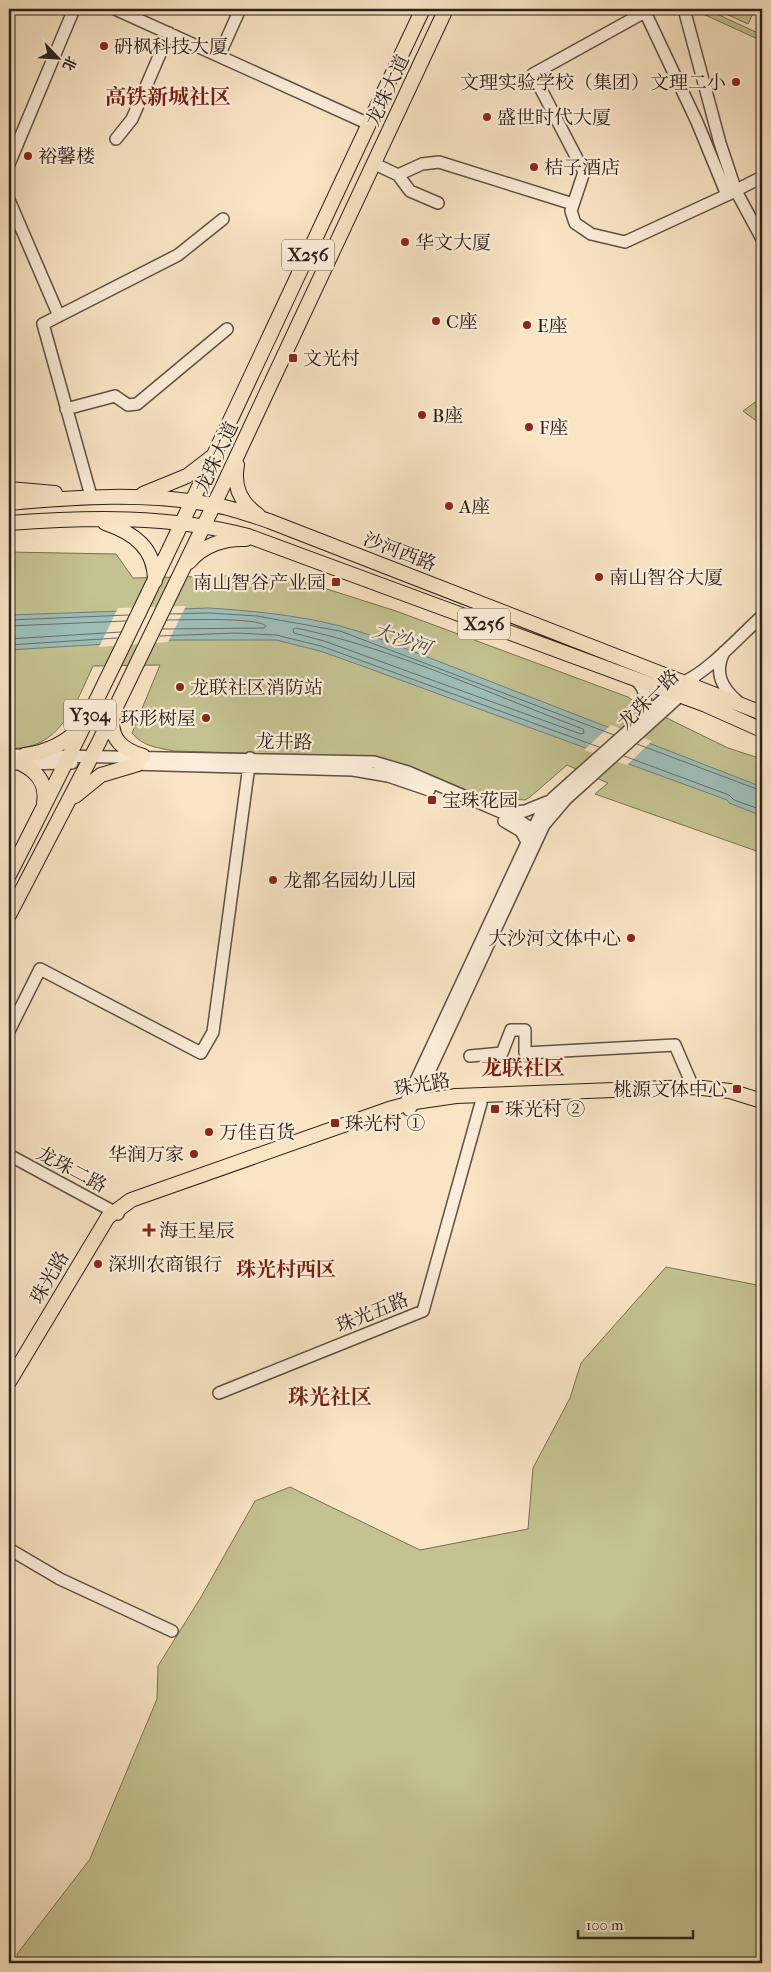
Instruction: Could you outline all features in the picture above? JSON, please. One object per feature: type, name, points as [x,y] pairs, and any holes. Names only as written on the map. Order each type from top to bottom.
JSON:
[{"type":"main road","name":"龙珠大道","points":[[9,875],[184,522],[423,9]]},
{"type":"main road","name":"龙珠大道","points":[[9,915],[90,759],[242,448],[446,9]]},
{"type":"main road","name":"X256","points":[[242,448],[235,472],[237,490],[250,509],[270,521]]},
{"type":"main road","points":[[127,497],[147,493],[178,481],[198,469],[218,450]]},
{"type":"main road","points":[[9,489],[76,496]]},
{"type":"main road","name":"沙河西路","points":[[9,503],[91,496],[194,501],[214,505],[270,521],[690,682],[762,713]]},
{"type":"main road","points":[[94,520],[120,529],[142,542],[154,563],[155,582]]},
{"type":"main road","name":"沙河西路","points":[[9,523],[94,520],[184,522],[204,525],[258,540],[676,694],[762,730]]},
{"type":"main road","points":[[184,568],[193,557],[214,544],[233,539],[258,540]]},
{"type":"main road","points":[[114,710],[112,729],[119,743],[141,760]]},
{"type":"main road","points":[[19,761],[58,745],[88,719]]},
{"type":"main road","points":[[59,819],[90,781],[141,760]]},
{"type":"main road","points":[[19,761],[37,775],[44,785],[45,792],[42,810]]},
{"type":"main road","name":"珠光路","points":[[9,1382],[113,1214],[409,1105],[456,1096],[693,1087],[730,1091],[762,1100]]},
{"type":"main road","name":"珠光路","points":[[409,1105],[684,1094],[724,1098],[762,1110]]},
{"type":"street","points":[[9,164],[74,9]]},
{"type":"street","points":[[115,9],[369,124]]},
{"type":"street","points":[[219,56],[240,9]]},
{"type":"street","points":[[684,9],[720,143],[731,193]]},
{"type":"street","points":[[762,177],[731,193],[625,242],[598,237],[584,230],[572,217],[573,204],[584,172],[533,74],[645,12],[731,193],[762,239]]},
{"type":"street","points":[[116,139],[132,119],[169,33]]},
{"type":"street","points":[[398,175],[422,164],[439,162],[573,204]]},
{"type":"street","points":[[373,163],[398,175],[410,191],[438,203]]},
{"type":"street","points":[[9,200],[59,316]]},
{"type":"street","points":[[91,496],[42,324],[178,255],[223,219]]},
{"type":"street","points":[[66,409],[115,396],[128,405],[137,404],[227,329]]},
{"type":"street","name":"龙珠一路","points":[[531,837],[560,805],[676,694],[762,616]]},
{"type":"street","points":[[725,649],[719,665],[720,680],[728,693],[742,705]]},
{"type":"street","points":[[635,679],[642,687],[646,701],[644,713],[639,722]]},
{"type":"street","name":"龙珠一路","points":[[409,1105],[541,813],[553,798],[639,722],[676,694]]},
{"type":"street","name":"龙井路","points":[[9,755],[19,761],[90,759],[249,763],[374,762],[408,772],[524,823],[531,837]]},
{"type":"street","points":[[9,1031],[40,969],[201,1053],[213,1032],[249,763]]},
{"type":"street","name":"龙井路","points":[[249,763],[353,770],[388,776],[418,785],[511,824],[531,837]]},
{"type":"street","points":[[500,812],[525,811],[553,798]]},
{"type":"street","points":[[470,1056],[502,1053],[512,1030],[525,1030],[525,1053],[675,1045],[693,1087]]},
{"type":"street","name":"珠光五路","points":[[219,1393],[423,1311],[480,1103]]},
{"type":"street","name":"龙珠二路","points":[[9,1155],[113,1214]]},
{"type":"street","name":"龙珠二路","points":[[9,1164],[113,1214]]},
{"type":"street","points":[[9,1549],[60,1578],[172,1631]]},
{"type":"shaded area","points":[[698,9],[706,9],[762,35],[762,41],[703,14]]},
{"type":"shaded area","points":[[715,9],[755,9],[748,24]]},
{"type":"shaded area","points":[[762,397],[762,425],[743,411]]},
{"type":"shaded area","points":[[9,552],[116,554],[133,578],[275,577],[311,584],[396,611],[628,697],[636,703],[728,748],[762,759],[762,853],[595,794],[608,783],[567,765],[525,800],[513,799],[501,804],[413,768],[370,757],[174,751],[151,746],[141,741],[132,733],[160,665],[93,666],[72,709],[53,734],[41,742],[26,747],[9,748]]},
{"type":"shaded area","points":[[666,1267],[762,1286],[762,1963],[20,1963],[17,1954],[90,1859],[157,1699],[158,1666],[201,1597],[255,1501],[290,1487],[420,1550],[528,1529],[533,1468],[570,1398],[581,1363]]},
{"type":"water","points":[[209,608],[275,614],[324,622],[355,630],[399,646],[762,787],[762,816],[729,803],[727,800],[365,667],[320,651],[276,640],[172,640],[9,650],[9,615]]},
{"type":"pier","points":[[186,606],[168,642],[99,647],[118,608]]},
{"type":"pier","points":[[611,725],[652,741],[627,765],[584,750]]},
{"type":"place","name":"砃枫科技大厦","points":[[104,46]]},
{"type":"place","name":"文理实验学校（集团）文理二小","points":[[736,82]]},
{"type":"place","name":"盛世时代大厦","points":[[487,117]]},
{"type":"place","name":"裕馨楼","points":[[28,156]]},
{"type":"place","name":"桔子酒店","points":[[534,167]]},
{"type":"place","name":"华文大厦","points":[[405,242]]},
{"type":"place","name":"C座","points":[[436,321]]},
{"type":"place","name":"E座","points":[[527,325]]},
{"type":"place","name":"文光村","points":[[293,358]]},
{"type":"place","name":"B座","points":[[422,415]]},
{"type":"place","name":"F座","points":[[529,427]]},
{"type":"place","name":"A座","points":[[449,506]]},
{"type":"place","name":"南山智谷大厦","points":[[599,577]]},
{"type":"place","name":"南山智谷产业园","points":[[336,582]]},
{"type":"place","name":"龙联社区消防站","points":[[180,687]]},
{"type":"place","name":"环形树屋","points":[[206,718]]},
{"type":"place","name":"宝珠花园","points":[[432,800]]},
{"type":"place","name":"龙都名园幼儿园","points":[[273,880]]},
{"type":"place","name":"大沙河文体中心","points":[[631,938]]},
{"type":"place","name":"桃源文体中心","points":[[737,1089]]},
{"type":"place","name":"珠光村 ②","points":[[495,1109]]},
{"type":"place","name":"珠光村 ①","points":[[335,1123]]},
{"type":"place","name":"万佳百货","points":[[209,1132]]},
{"type":"place","name":"华润万家","points":[[194,1154]]},
{"type":"place","name":"海王星辰","points":[[149,1230]]},
{"type":"place","name":"深圳农商银行","points":[[98,1264]]},
{"type":"district","name":"高铁新城社区","points":[[168,97]]},
{"type":"district","name":"龙联社区","points":[[523,1068]]},
{"type":"district","name":"珠光村西区","points":[[286,1269]]},
{"type":"district","name":"珠光社区","points":[[330,1397]]},
{"type":"water label","name":"大沙河","points":[[402,639]]}]
